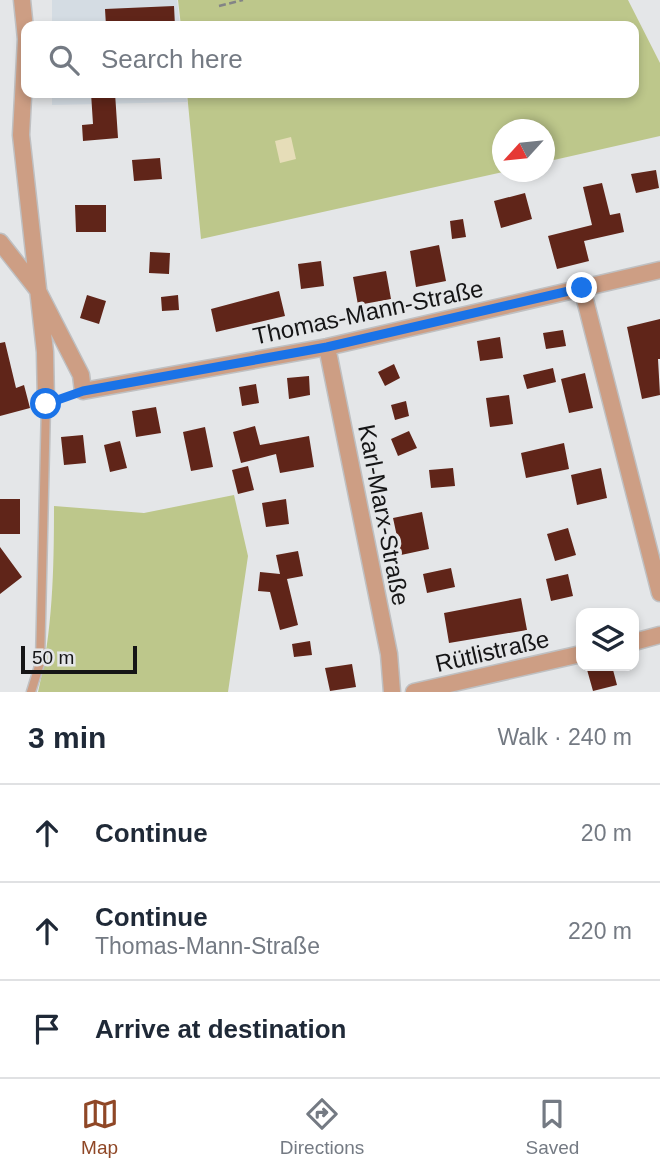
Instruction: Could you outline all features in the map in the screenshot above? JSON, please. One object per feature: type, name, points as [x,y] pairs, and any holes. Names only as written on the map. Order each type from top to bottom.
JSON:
[{"type":"street","points":[[22,0],[24,21]]},
{"type":"street","points":[[23,98],[21,135],[44,352],[46,404]]},
{"type":"street","points":[[0,242],[37,289]]},
{"type":"street","name":"Thomas-Mann-Straße","points":[[37,289],[81,375],[83,391],[327,347],[660,270]]},
{"type":"street","points":[[582,288],[660,593]]},
{"type":"street","name":"Karl-Marx-Straße","points":[[327,347],[389,654],[392,692]]},
{"type":"street","points":[[639,641],[660,635]]},
{"type":"street","name":"Rütlistraße","points":[[414,692],[576,655]]},
{"type":"lane","points":[[31,692],[40,663],[46,404]]},
{"type":"path","points":[[219,6],[243,0]]},
{"type":"shaded area","points":[[52,0],[177,0],[179,21],[52,21]]},
{"type":"shaded area","points":[[52,98],[187,98],[187,102],[52,105]]},
{"type":"green space","points":[[178,0],[628,0],[639,21],[180,21]]},
{"type":"green space","points":[[639,22],[660,63],[660,136],[555,160],[555,119],[492,119],[492,174],[201,239],[187,98],[639,98]]},
{"type":"green space","points":[[234,495],[248,556],[228,692],[38,692],[50,623],[54,506],[144,513]]},
{"type":"sand","points":[[291,137],[296,159],[280,163],[275,141]]},
{"type":"building","points":[[174,6],[175,21],[106,21],[105,9]]},
{"type":"building","points":[[91,98],[115,98],[118,138],[83,141],[82,125],[93,124]]},
{"type":"building","points":[[160,158],[162,179],[134,181],[132,160]]},
{"type":"building","points":[[656,170],[659,188],[636,193],[631,174]]},
{"type":"building","points":[[602,183],[610,215],[620,213],[624,232],[584,241],[589,261],[557,269],[548,236],[592,225],[583,187]]},
{"type":"building","points":[[525,193],[532,219],[501,228],[494,201]]},
{"type":"building","points":[[75,205],[106,205],[106,232],[76,232]]},
{"type":"building","points":[[463,219],[466,237],[452,239],[450,221]]},
{"type":"building","points":[[439,245],[446,281],[416,287],[410,251]]},
{"type":"building","points":[[150,252],[170,253],[169,274],[149,273]]},
{"type":"building","points":[[321,261],[324,286],[301,289],[298,264]]},
{"type":"building","points":[[386,271],[391,299],[358,305],[353,277]]},
{"type":"building","points":[[279,291],[285,316],[216,332],[211,309]]},
{"type":"building","points":[[87,295],[106,301],[99,324],[80,318]]},
{"type":"building","points":[[178,295],[179,310],[162,311],[161,297]]},
{"type":"building","points":[[660,319],[660,395],[642,399],[627,327]]},
{"type":"building","points":[[563,330],[566,346],[546,349],[543,333]]},
{"type":"building","points":[[500,337],[503,358],[480,361],[477,341]]},
{"type":"building","points":[[5,342],[16,388],[24,385],[30,408],[0,416],[0,343]]},
{"type":"building","points":[[394,364],[400,378],[385,386],[378,372]]},
{"type":"building","points":[[553,368],[556,382],[527,389],[523,375]]},
{"type":"building","points":[[585,373],[593,408],[569,413],[561,379]]},
{"type":"building","points":[[309,376],[310,395],[289,399],[287,378]]},
{"type":"building","points":[[256,384],[259,403],[242,406],[239,387]]},
{"type":"building","points":[[509,395],[513,424],[490,427],[486,398]]},
{"type":"building","points":[[406,401],[409,416],[395,420],[391,405]]},
{"type":"building","points":[[156,407],[161,433],[136,437],[132,411]]},
{"type":"building","points":[[255,426],[260,445],[309,436],[314,467],[280,473],[276,454],[241,463],[233,432]]},
{"type":"building","points":[[205,427],[213,467],[191,471],[183,432]]},
{"type":"building","points":[[409,431],[417,448],[398,456],[391,439]]},
{"type":"building","points":[[83,435],[86,463],[64,465],[61,437]]},
{"type":"building","points":[[120,441],[127,468],[110,472],[104,445]]},
{"type":"building","points":[[564,443],[569,469],[526,478],[521,453]]},
{"type":"building","points":[[248,466],[254,490],[238,494],[232,470]]},
{"type":"building","points":[[453,468],[455,486],[431,488],[429,470]]},
{"type":"building","points":[[601,468],[607,498],[577,505],[571,475]]},
{"type":"building","points":[[0,499],[20,499],[20,534],[0,534]]},
{"type":"building","points":[[286,499],[289,524],[266,527],[262,503]]},
{"type":"building","points":[[422,512],[429,549],[401,555],[393,518]]},
{"type":"building","points":[[568,528],[576,555],[555,561],[547,534]]},
{"type":"building","points":[[0,547],[22,577],[0,594]]},
{"type":"building","points":[[298,551],[303,576],[287,579],[298,625],[280,630],[270,592],[258,591],[260,572],[280,574],[276,555]]},
{"type":"building","points":[[451,568],[455,587],[427,593],[423,574]]},
{"type":"building","points":[[568,574],[573,596],[551,601],[546,579]]},
{"type":"building","points":[[521,598],[527,630],[449,643],[444,613]]},
{"type":"building","points":[[310,641],[312,655],[294,657],[292,644]]},
{"type":"building","points":[[352,664],[356,687],[330,691],[325,668]]},
{"type":"building","points":[[587,671],[613,671],[617,685],[593,691]]},
{"type":"route","points":[[46,404],[83,391],[327,347],[582,288]]}]
